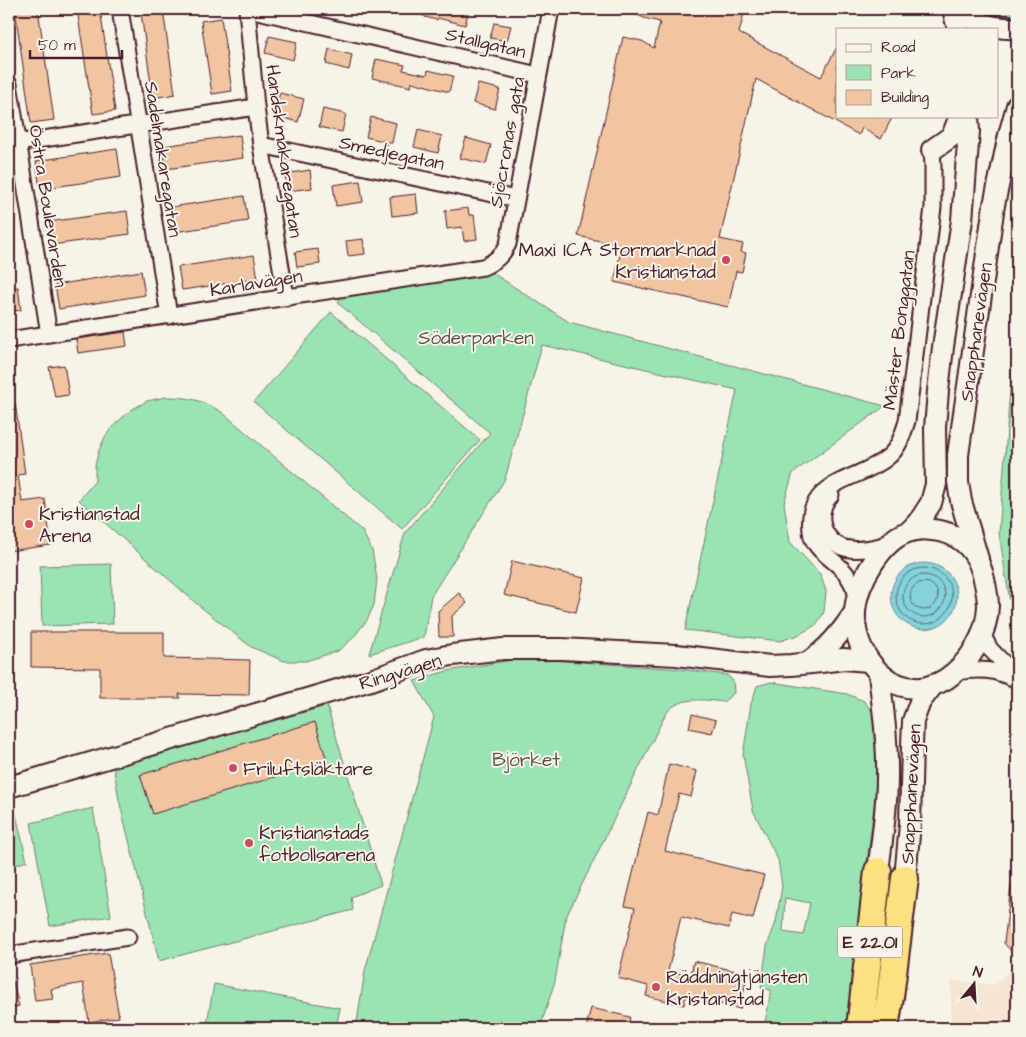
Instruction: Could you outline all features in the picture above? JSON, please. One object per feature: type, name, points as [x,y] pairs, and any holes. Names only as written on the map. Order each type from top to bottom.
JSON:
[{"type":"highway","name":"E 22.01","points":[[860,1023],[878,871]]},
{"type":"highway","name":"E 22.01","points":[[885,1028],[905,878]]},
{"type":"highway","points":[[889,1028],[890,997]]},
{"type":"main road","points":[[953,9],[958,28]]},
{"type":"main road","points":[[960,9],[966,15],[985,24],[1017,28]]},
{"type":"main road","name":"Snapphanevägen","points":[[978,559],[961,501],[958,482],[958,455],[994,205],[1016,113]]},
{"type":"main road","points":[[932,150],[952,136],[959,118]]},
{"type":"main road","name":"Snapphanevägen","points":[[910,531],[931,503],[936,484],[938,391],[962,220],[969,131],[968,118]]},
{"type":"main road","points":[[805,664],[825,650],[842,632],[856,604],[861,585],[874,561],[889,544],[910,531],[934,530],[953,535],[971,550],[978,559],[988,605],[982,634],[974,651],[956,672],[942,682],[923,688],[898,685],[888,680],[874,667],[860,642],[856,624],[856,604]]},
{"type":"main road","name":"Ringvägen","points":[[9,787],[371,680],[426,660],[452,655],[503,649],[562,649],[676,656],[770,666],[843,659],[874,667]]},
{"type":"main road","name":"Snapphanevägen","points":[[874,667],[886,727],[887,778],[885,820],[878,871]]},
{"type":"main road","name":"Snapphanevägen","points":[[905,878],[910,824],[913,720],[920,702],[932,685]]},
{"type":"street","name":"Sadelmakaregatan","points":[[120,9],[169,316]]},
{"type":"street","name":"Stallgatan","points":[[248,9],[538,75]]},
{"type":"street","name":"Handskmakaregatan","points":[[248,9],[256,107],[286,298]]},
{"type":"street","name":"Sjöcronas gata","points":[[504,252],[508,244],[551,9]]},
{"type":"street","name":"Östra Boulevarden","points":[[9,84],[14,144],[49,334]]},
{"type":"street","points":[[14,144],[256,107]]},
{"type":"street","name":"Smedjegatan","points":[[261,145],[516,199]]},
{"type":"street","name":"Mäster Bonggatan","points":[[856,604],[850,579],[816,544],[811,532],[811,515],[818,497],[826,490],[873,467],[893,453],[907,421],[933,207],[934,166],[932,150]]},
{"type":"street","name":"Karlavägen","points":[[9,340],[483,267],[490,264],[504,252]]},
{"type":"street","name":"Mäster Bonggatan","points":[[841,482],[823,508],[823,525],[829,539],[836,545],[849,549],[864,549],[889,544]]},
{"type":"street","points":[[982,634],[990,649],[1017,679]]},
{"type":"street","points":[[956,672],[986,669],[1017,679]]},
{"type":"street","points":[[9,955],[128,937]]},
{"type":"shaded area","points":[[1012,968],[1017,970],[1017,1028],[951,1028],[951,980],[994,985]]},
{"type":"green space","points":[[971,9],[1017,9],[1017,19],[997,19]]},
{"type":"green space","name":"Söderparken","points":[[483,267],[569,322],[885,406],[793,473],[784,503],[790,542],[820,574],[826,591],[824,612],[816,625],[798,635],[780,641],[685,630],[737,390],[542,345],[505,479],[431,596],[424,637],[369,654],[405,533],[490,433],[338,303],[343,289]]},
{"type":"green space","points":[[331,312],[480,440],[402,529],[254,402]]},
{"type":"green space","points":[[1017,312],[1017,641],[999,533]]},
{"type":"green space","points":[[166,397],[196,400],[223,413],[362,531],[372,550],[377,579],[374,605],[367,620],[353,638],[338,651],[306,661],[284,661],[251,647],[197,604],[79,500],[95,481],[95,465],[99,450],[112,427],[131,410],[147,401]]},
{"type":"green space","points":[[111,564],[113,624],[42,626],[40,566]]},
{"type":"green space","name":"Björket","points":[[524,658],[679,669],[727,675],[733,681],[734,693],[723,702],[685,701],[673,707],[665,715],[566,917],[555,981],[540,1028],[356,1028],[365,971],[434,717],[414,681],[447,671]]},
{"type":"green space","points":[[771,682],[847,694],[864,701],[873,713],[879,767],[846,1028],[764,1028],[771,990],[761,988],[767,946],[776,922],[782,886],[778,860],[753,810],[743,755],[751,704],[757,686]],"holes":[[[785,898],[810,903],[803,935],[783,932]]]},
{"type":"green space","name":"Kristianstads fotbollsarena","points":[[327,706],[381,885],[351,897],[353,910],[159,961],[119,800],[113,764]]},
{"type":"green space","points":[[12,798],[27,861],[9,867],[9,799]]},
{"type":"green space","points":[[93,808],[111,916],[50,926],[31,823]]},
{"type":"green space","points":[[214,984],[340,1008],[336,1028],[206,1028]]},
{"type":"water","points":[[924,563],[937,566],[947,573],[954,583],[957,596],[954,609],[947,619],[937,626],[924,629],[911,626],[901,619],[894,609],[891,596],[894,583],[901,573],[911,566]]},
{"type":"building","points":[[15,9],[38,9],[54,120],[31,123]]},
{"type":"building","points":[[77,9],[100,9],[115,111],[93,114]]},
{"type":"building","points":[[413,9],[469,9],[465,25],[438,18],[437,20],[425,17],[413,13]]},
{"type":"building","points":[[625,9],[745,9],[739,33],[821,77],[836,49],[836,118],[892,118],[881,139],[862,128],[859,135],[756,79],[720,239],[743,244],[741,252],[746,253],[742,272],[736,271],[728,307],[614,282],[622,246],[578,236],[623,37],[642,41],[654,48],[660,22],[644,18]]},
{"type":"building","points":[[163,10],[175,94],[153,98],[141,13]]},
{"type":"building","points":[[221,18],[232,91],[212,94],[201,21]]},
{"type":"building","points":[[494,23],[511,26],[507,41],[490,38]]},
{"type":"building","points":[[269,36],[297,42],[293,60],[265,53]]},
{"type":"building","points":[[329,49],[352,55],[349,70],[326,64]]},
{"type":"building","points":[[376,59],[405,65],[403,70],[427,75],[428,70],[453,76],[449,92],[412,82],[411,87],[372,78]]},
{"type":"building","points":[[478,84],[500,89],[495,109],[473,103]]},
{"type":"building","points":[[280,93],[304,99],[298,122],[273,115]]},
{"type":"building","points":[[323,109],[346,114],[342,132],[319,127]]},
{"type":"building","points":[[371,117],[396,123],[392,143],[366,137]]},
{"type":"building","points":[[418,130],[442,136],[438,153],[414,147]]},
{"type":"building","points":[[240,135],[243,158],[166,169],[163,146]]},
{"type":"building","points":[[466,138],[491,145],[486,164],[460,158]]},
{"type":"building","points":[[117,149],[121,177],[40,189],[36,161]]},
{"type":"building","points":[[310,170],[312,188],[287,191],[285,174]]},
{"type":"building","points":[[360,181],[363,202],[336,206],[333,185]]},
{"type":"building","points":[[416,194],[418,213],[392,216],[390,197]]},
{"type":"building","points":[[244,196],[248,221],[174,232],[171,207]]},
{"type":"building","points":[[468,208],[469,215],[474,215],[477,239],[464,241],[462,227],[447,229],[445,211]]},
{"type":"building","points":[[127,211],[130,234],[52,245],[48,222]]},
{"type":"building","points":[[363,239],[365,254],[348,256],[346,241]]},
{"type":"building","points":[[318,249],[320,264],[297,267],[295,252]]},
{"type":"building","points":[[254,255],[258,279],[182,290],[178,267]]},
{"type":"building","points":[[141,271],[145,295],[59,309],[55,285]]},
{"type":"building","points":[[18,287],[21,310],[9,312],[9,288]]},
{"type":"building","points":[[125,332],[127,346],[78,353],[76,339]]},
{"type":"building","points":[[64,365],[69,395],[55,397],[49,367]]},
{"type":"building","name":"Kristianstad Arena","points":[[9,402],[15,402],[25,474],[18,475],[22,502],[45,499],[51,545],[9,551]]},
{"type":"building","points":[[512,561],[584,578],[576,612],[504,595]]},
{"type":"building","points":[[459,593],[467,603],[452,616],[453,637],[439,637],[438,611]]},
{"type":"building","points":[[31,632],[164,632],[164,658],[250,660],[249,695],[179,694],[180,698],[100,698],[100,668],[31,667]]},
{"type":"building","points":[[692,714],[716,720],[712,733],[689,728]]},
{"type":"building","name":"Friluftsläktare","points":[[315,722],[327,761],[153,814],[140,775]]},
{"type":"building","points":[[669,764],[697,771],[691,797],[679,794],[665,851],[764,875],[753,919],[732,914],[729,928],[681,917],[668,971],[690,976],[694,961],[740,972],[738,980],[746,982],[740,1009],[686,995],[684,1005],[646,996],[648,986],[618,978],[635,908],[625,906],[648,812],[658,815]]},
{"type":"building","points":[[1011,885],[1017,886],[1017,958],[1004,943]]},
{"type":"building","points":[[108,953],[119,1017],[89,1022],[83,983],[51,989],[53,999],[35,1001],[30,965]]},
{"type":"building","points":[[12,978],[19,1006],[9,1009],[9,979]]},
{"type":"building","points":[[591,1008],[630,1017],[628,1028],[586,1028]]},
{"type":"place","name":"Maxi ICA Stormarknad Kristianstad","points":[[726,260]]},
{"type":"place","name":"Kristianstad Arena","points":[[29,524]]},
{"type":"place","name":"Friluftsläktare","points":[[233,768]]},
{"type":"place","name":"Kristianstads fotbollsarena","points":[[249,843]]},
{"type":"place","name":"Räddningtjänsten Kristanstad","points":[[656,987]]}]
